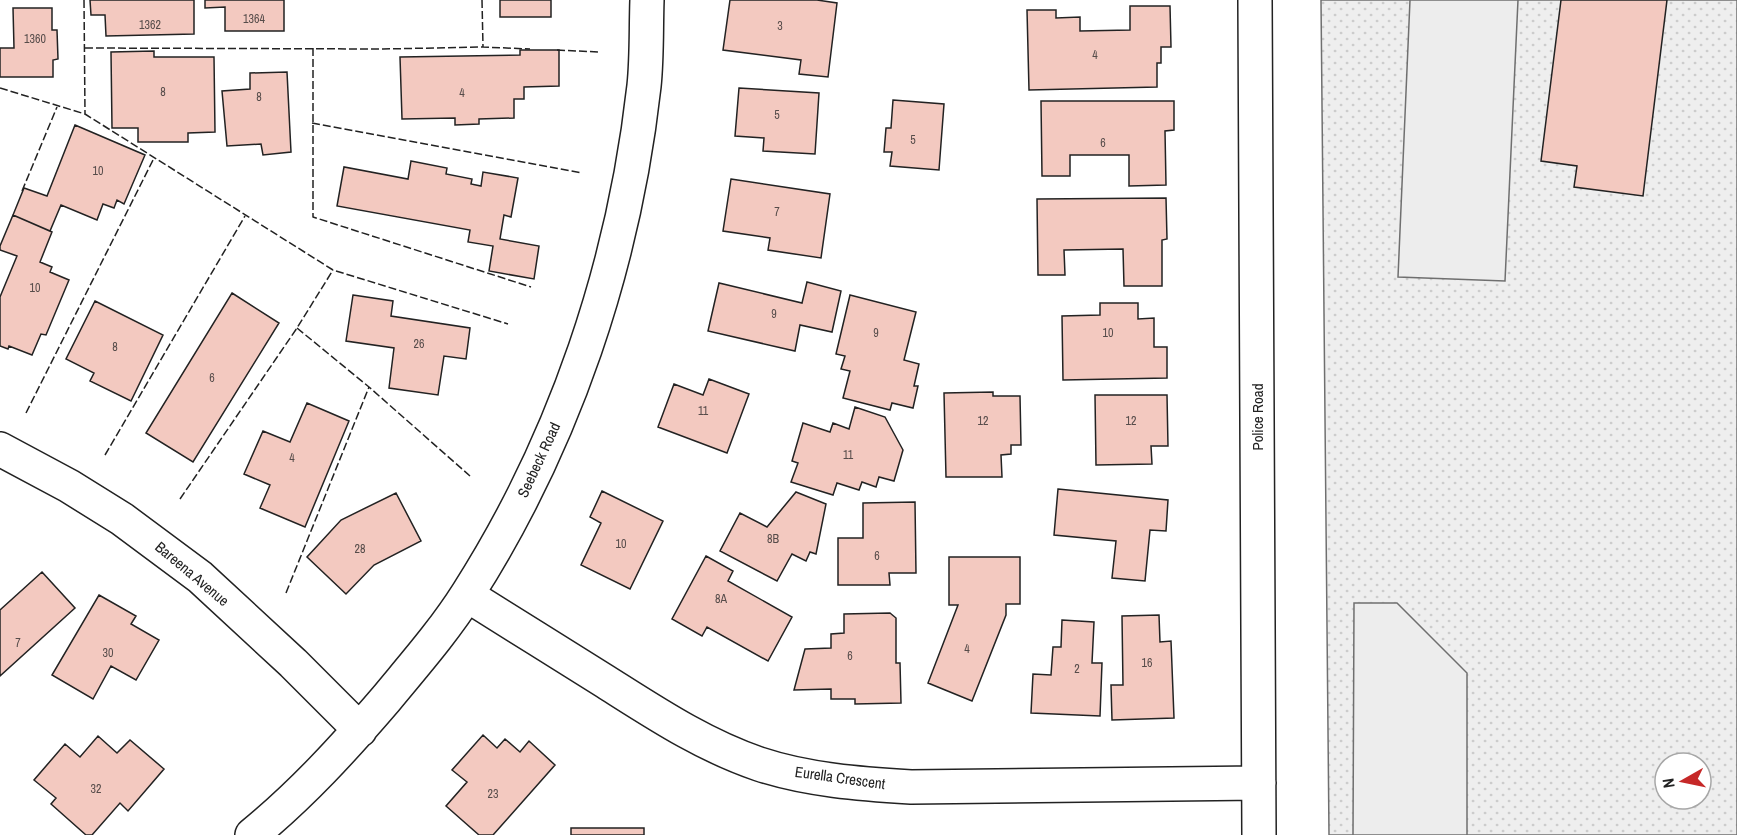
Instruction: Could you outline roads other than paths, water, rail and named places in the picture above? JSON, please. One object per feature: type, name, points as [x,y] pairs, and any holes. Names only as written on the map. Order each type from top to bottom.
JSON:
[{"type":"street","name":"Seebeck Road","points":[[252,835],[298,795],[360,730],[467,595],[507,528],[556,423],[589,338],[609,273],[625,203],[644,84],[647,0]]},
{"type":"street","name":"Police Road","points":[[1255,0],[1259,835]]},
{"type":"street","name":"Bareena Avenue","points":[[0,449],[69,486],[122,519],[200,577],[293,663],[360,730]]},
{"type":"street","name":"Eurella Crescent","points":[[467,595],[669,722],[750,760],[794,773],[911,787],[1259,783]]}]
